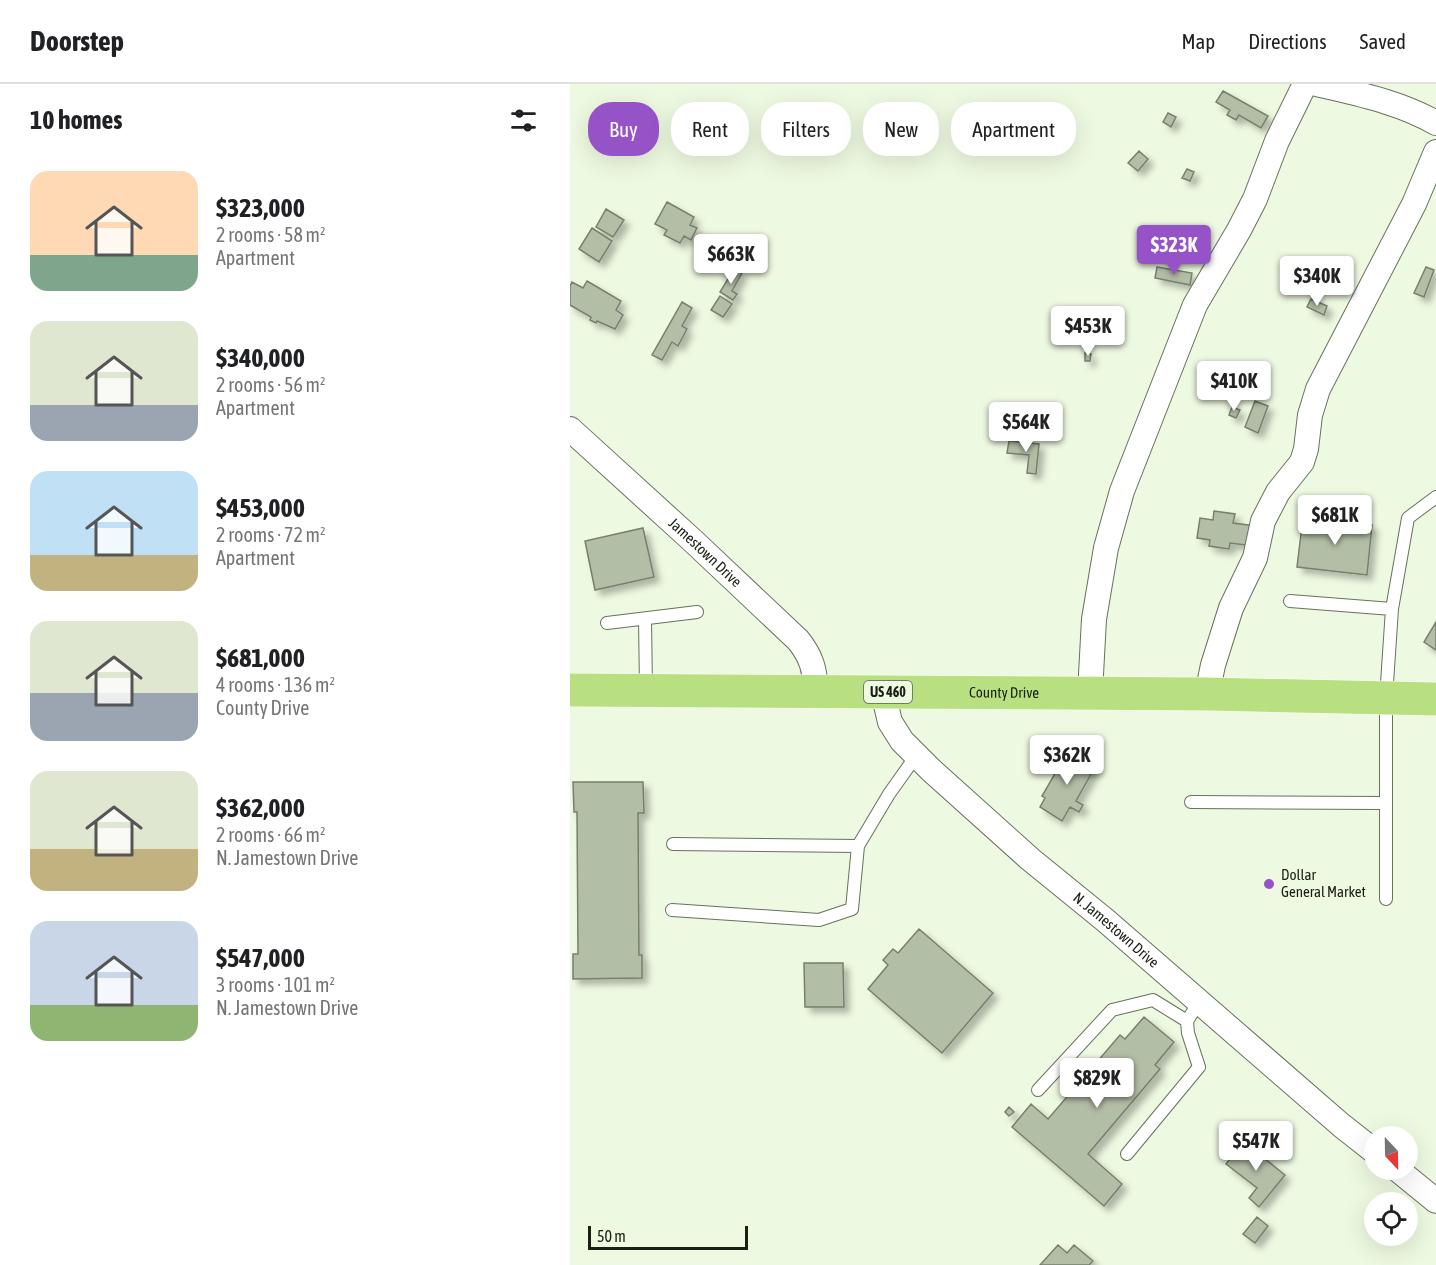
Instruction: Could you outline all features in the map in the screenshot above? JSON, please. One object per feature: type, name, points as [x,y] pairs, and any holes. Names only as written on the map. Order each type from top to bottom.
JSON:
[{"type":"highway","name":"County Drive","points":[[570,690],[1207,694],[1436,699]]},
{"type":"street","points":[[1090,693],[1094,619],[1106,549],[1122,491],[1195,305],[1255,199],[1277,141],[1305,84]]},
{"type":"street","points":[[1317,84],[1388,101],[1436,123]]},
{"type":"street","points":[[1207,694],[1213,665],[1231,608],[1255,558],[1263,521],[1278,492],[1302,462],[1310,415],[1318,389],[1410,213],[1436,152]]},
{"type":"street","name":"Jamestown Drive","points":[[570,429],[798,640],[812,664],[816,678],[815,692]]},
{"type":"street","name":"N. Jamestown Drive","points":[[883,692],[890,722],[902,741],[916,756],[1030,858],[1105,920],[1193,1011],[1364,1143]]},
{"type":"street","points":[[1410,1180],[1436,1201]]},
{"type":"lane","points":[[1386,899],[1386,698],[1392,609],[1408,518],[1436,497]]},
{"type":"lane","points":[[1290,601],[1392,609]]},
{"type":"lane","points":[[607,623],[697,612]]},
{"type":"lane","points":[[645,619],[646,690]]},
{"type":"lane","points":[[672,910],[819,920],[852,909],[858,846],[889,794],[916,756]]},
{"type":"lane","points":[[1191,802],[1385,803]]},
{"type":"lane","points":[[673,844],[858,846]]},
{"type":"lane","points":[[1038,1090],[1112,1010],[1153,1000],[1193,1011],[1188,1033],[1199,1067],[1127,1154]]},
{"type":"building","points":[[1223,91],[1268,116],[1261,128],[1239,115],[1236,120],[1227,115],[1230,110],[1216,102]]},
{"type":"building","points":[[1168,113],[1176,117],[1171,127],[1163,122]]},
{"type":"building","points":[[1139,151],[1148,159],[1138,171],[1128,163]]},
{"type":"building","points":[[1187,169],[1194,172],[1190,181],[1182,178]]},
{"type":"building","points":[[667,202],[694,217],[690,225],[697,228],[691,240],[684,236],[680,243],[664,235],[667,230],[655,224]]},
{"type":"building","points":[[606,209],[624,220],[613,237],[596,227]]},
{"type":"building","points":[[592,228],[612,241],[599,262],[579,249]]},
{"type":"building","points":[[1157,267],[1192,273],[1190,285],[1155,278]]},
{"type":"building","points":[[1426,267],[1434,270],[1424,297],[1414,293]]},
{"type":"building","points":[[734,269],[742,273],[732,291],[737,294],[733,300],[720,292]]},
{"type":"building","points":[[587,281],[621,301],[616,310],[623,315],[615,329],[590,320],[591,317],[570,305],[572,282],[583,288]]},
{"type":"building","points":[[720,296],[732,304],[723,317],[711,310]]},
{"type":"building","points":[[1311,299],[1327,306],[1324,315],[1307,307]]},
{"type":"building","points":[[682,302],[692,308],[682,326],[687,329],[678,346],[672,342],[662,360],[652,355]]},
{"type":"building","points":[[1085,353],[1091,354],[1090,361],[1085,361]]},
{"type":"building","points":[[1255,401],[1268,406],[1258,433],[1245,427]]},
{"type":"building","points":[[1232,407],[1240,410],[1236,418],[1229,415]]},
{"type":"building","points":[[1009,441],[1039,444],[1036,474],[1027,473],[1029,455],[1007,453]]},
{"type":"building","points":[[1214,511],[1235,514],[1233,523],[1256,526],[1254,546],[1230,543],[1229,549],[1209,546],[1210,540],[1197,538],[1200,518],[1213,520]]},
{"type":"building","points":[[1303,517],[1372,525],[1367,575],[1297,567]]},
{"type":"building","points":[[643,528],[654,577],[595,590],[585,541]]},
{"type":"building","points":[[1436,622],[1436,650],[1424,642]]},
{"type":"building","points":[[1068,751],[1095,767],[1076,801],[1083,805],[1079,812],[1070,807],[1062,821],[1040,807],[1045,798],[1042,796]]},
{"type":"building","points":[[573,782],[643,782],[644,813],[638,813],[639,955],[642,955],[642,978],[573,979],[573,954],[578,954],[577,812],[574,812]]},
{"type":"building","points":[[919,929],[993,993],[942,1053],[868,989],[888,965],[883,960],[893,949],[898,953]]},
{"type":"building","points":[[804,963],[843,963],[844,1007],[805,1007]]},
{"type":"building","points":[[1144,1017],[1174,1042],[1155,1065],[1160,1069],[1088,1154],[1122,1184],[1104,1206],[1012,1127],[1031,1104],[1048,1119],[1120,1035],[1125,1039]]},
{"type":"building","points":[[1009,1107],[1014,1112],[1009,1116],[1005,1112]]},
{"type":"building","points":[[1244,1142],[1285,1175],[1259,1207],[1249,1198],[1257,1188],[1226,1164]]},
{"type":"building","points":[[1257,1217],[1268,1226],[1255,1243],[1243,1234]]},
{"type":"building","points":[[1058,1245],[1067,1253],[1074,1245],[1093,1261],[1089,1265],[1040,1265]]},
{"type":"place","name":"Dollar General Market","points":[[1269,884]]}]
